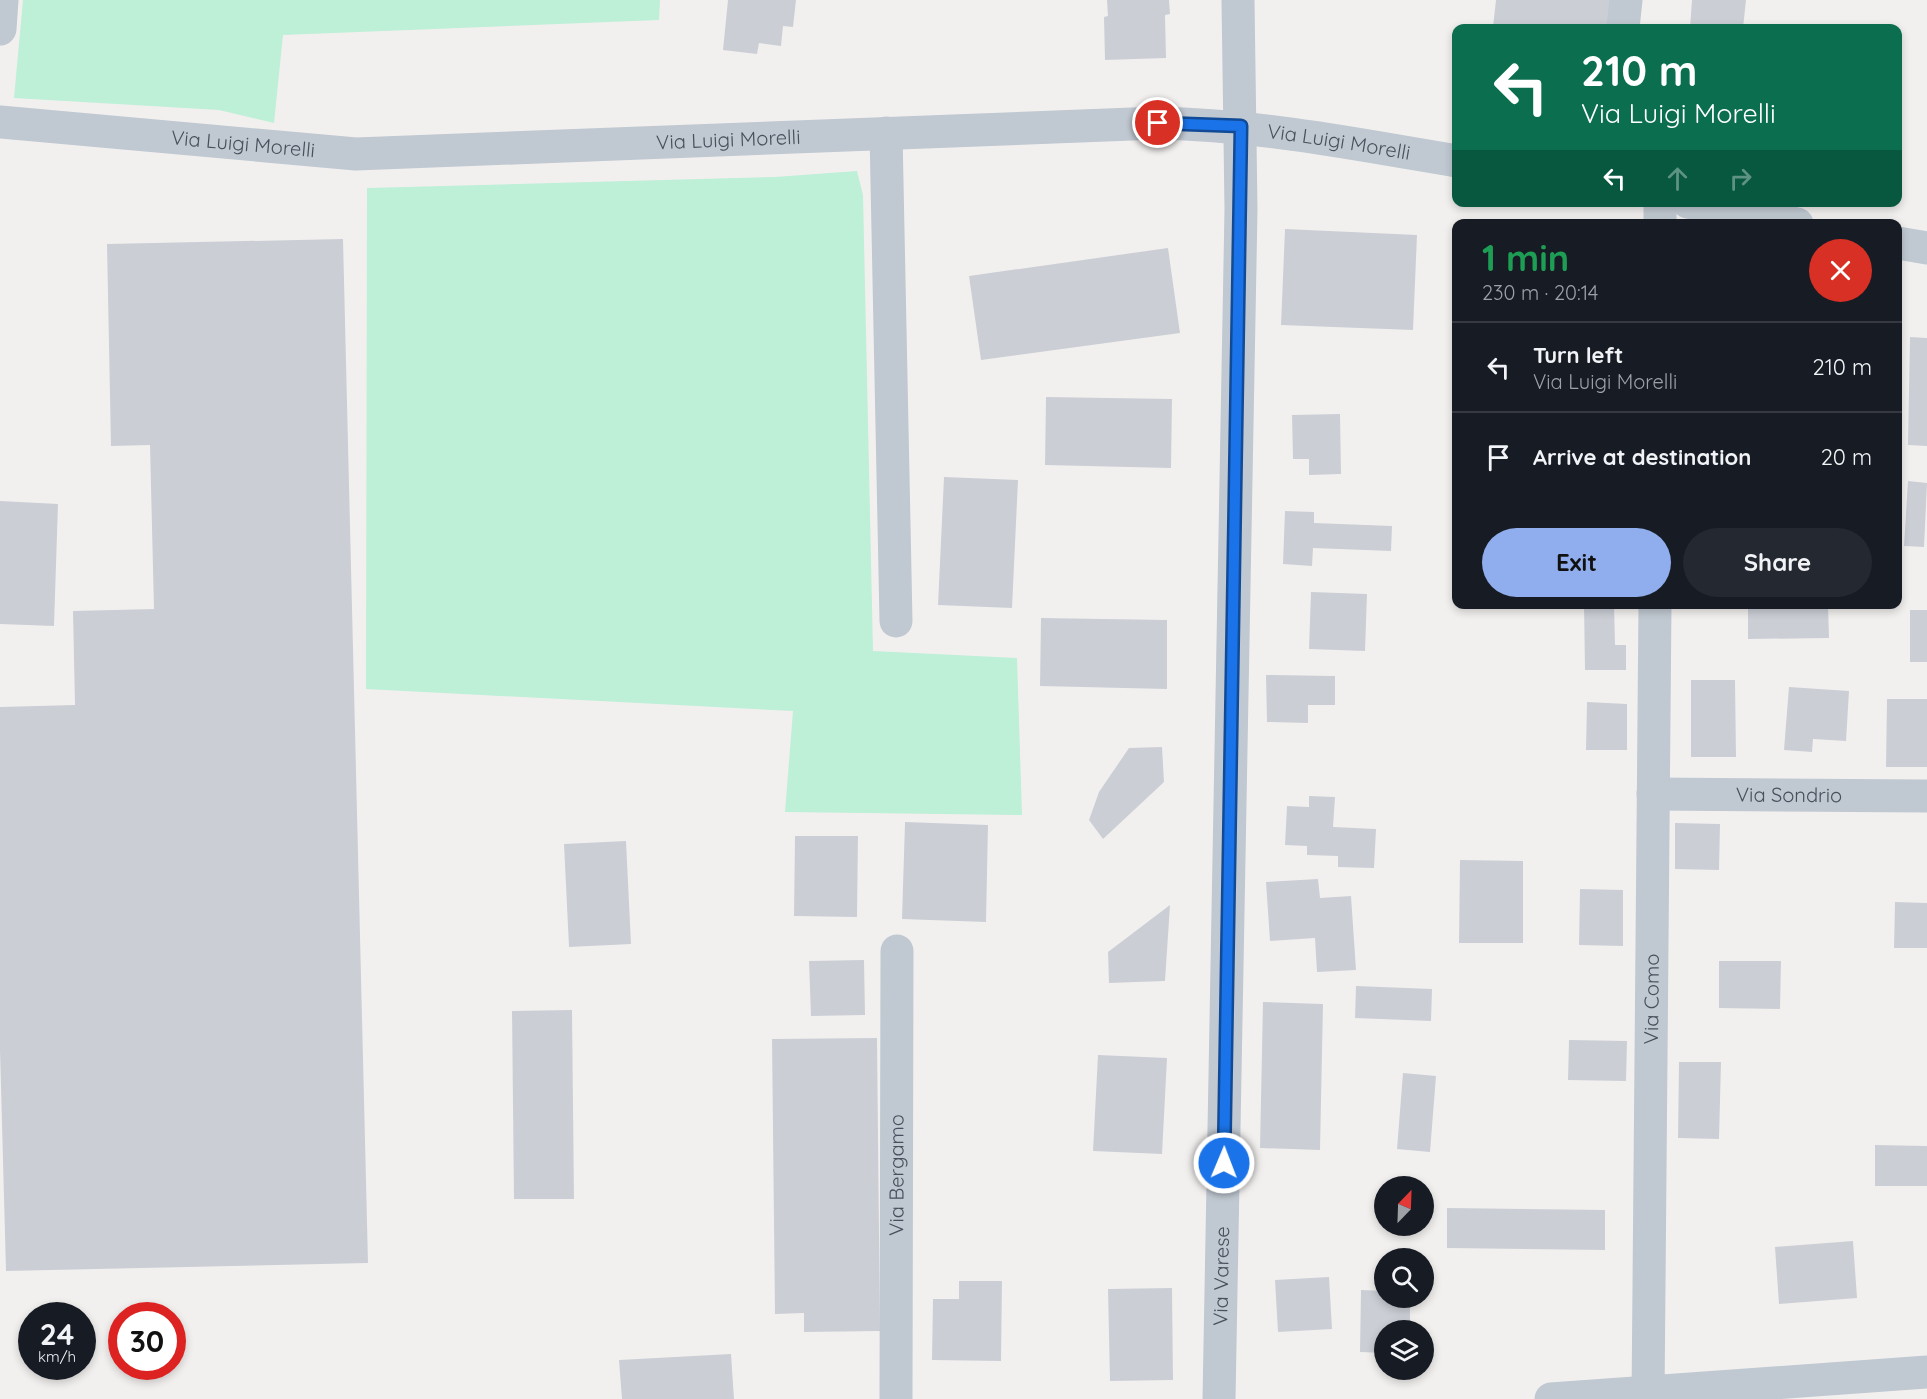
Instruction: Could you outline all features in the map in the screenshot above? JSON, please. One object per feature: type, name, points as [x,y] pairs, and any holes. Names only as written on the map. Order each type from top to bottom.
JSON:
[{"type":"street","points":[[0,29],[2,0]]},
{"type":"street","name":"Via Varese","points":[[1219,1399],[1241,126],[1238,0]]},
{"type":"street","points":[[1623,24],[1626,0]]},
{"type":"street","name":"Via Luigi Morelli","points":[[0,122],[356,154],[1158,123],[1241,126],[1452,160]]},
{"type":"street","points":[[886,133],[896,621]]},
{"type":"street","points":[[1713,207],[1772,219]]},
{"type":"street","points":[[1902,244],[1927,248]]},
{"type":"street","name":"Via Como","points":[[1648,1396],[1655,609]]},
{"type":"street","name":"Via Sondrio","points":[[1653,794],[1927,796]]},
{"type":"street","name":"Via Bergamo","points":[[896,1399],[897,951]]},
{"type":"street","points":[[1551,1399],[1724,1393],[1927,1372]]},
{"type":"green space","points":[[23,0],[660,0],[659,20],[283,35],[274,123],[219,110],[14,98]]},
{"type":"green space","points":[[857,171],[863,195],[873,651],[1017,658],[1022,815],[785,812],[793,711],[366,689],[367,188],[775,177]]},
{"type":"building","points":[[728,0],[796,0],[793,27],[783,26],[781,46],[759,43],[757,54],[723,50]]},
{"type":"building","points":[[1107,0],[1169,0],[1170,14],[1165,15],[1166,58],[1105,60],[1104,17],[1108,16]]},
{"type":"building","points":[[1496,0],[1615,0],[1612,24],[1493,24]]},
{"type":"building","points":[[1692,0],[1746,0],[1743,24],[1690,24]]},
{"type":"building","points":[[1285,229],[1417,235],[1413,330],[1281,325]]},
{"type":"building","points":[[343,239],[368,1263],[6,1271],[0,1050],[0,707],[75,705],[73,611],[154,609],[150,445],[111,446],[107,244]]},
{"type":"building","points":[[1168,248],[1180,333],[981,360],[969,276]]},
{"type":"building","points":[[1910,337],[1927,338],[1927,446],[1908,445]]},
{"type":"building","points":[[1046,397],[1172,399],[1171,468],[1045,465]]},
{"type":"building","points":[[1340,414],[1341,474],[1309,475],[1309,459],[1293,459],[1292,415]]},
{"type":"building","points":[[944,477],[1018,480],[1012,608],[938,605]]},
{"type":"building","points":[[1908,481],[1927,483],[1924,547],[1904,546]]},
{"type":"building","points":[[0,501],[58,504],[54,626],[0,624]]},
{"type":"building","points":[[1285,511],[1314,512],[1314,523],[1392,526],[1391,551],[1313,548],[1312,566],[1283,564]]},
{"type":"building","points":[[1311,592],[1367,594],[1365,651],[1309,649]]},
{"type":"building","points":[[1584,609],[1614,609],[1615,645],[1626,645],[1626,670],[1585,670]]},
{"type":"building","points":[[1748,609],[1828,609],[1829,638],[1748,639]]},
{"type":"building","points":[[1910,610],[1927,610],[1927,662],[1910,662]]},
{"type":"building","points":[[1041,618],[1167,620],[1167,689],[1040,686]]},
{"type":"building","points":[[1266,675],[1335,676],[1335,705],[1308,705],[1308,723],[1267,722]]},
{"type":"building","points":[[1691,680],[1735,680],[1736,757],[1691,757]]},
{"type":"building","points":[[1789,687],[1849,691],[1846,741],[1813,739],[1812,752],[1784,750]]},
{"type":"building","points":[[1887,699],[1927,699],[1927,767],[1886,767]]},
{"type":"building","points":[[1587,702],[1627,704],[1627,750],[1586,750]]},
{"type":"building","points":[[1162,747],[1164,782],[1103,839],[1089,820],[1099,792],[1129,748]]},
{"type":"building","points":[[1309,796],[1335,797],[1333,827],[1376,829],[1374,868],[1338,867],[1338,856],[1307,855],[1307,846],[1285,845],[1287,806],[1309,807]]},
{"type":"building","points":[[905,822],[988,825],[986,922],[902,919]]},
{"type":"building","points":[[1675,823],[1720,824],[1719,870],[1675,869]]},
{"type":"building","points":[[795,836],[858,836],[857,917],[794,916]]},
{"type":"building","points":[[626,841],[631,944],[569,947],[564,844]]},
{"type":"building","points":[[1460,860],[1523,861],[1523,943],[1459,943]]},
{"type":"building","points":[[1318,879],[1320,898],[1351,896],[1356,970],[1317,972],[1315,938],[1270,941],[1266,882]]},
{"type":"building","points":[[1580,889],[1623,890],[1623,946],[1579,945]]},
{"type":"building","points":[[1895,902],[1927,903],[1927,948],[1894,948]]},
{"type":"building","points":[[1170,905],[1165,981],[1109,983],[1108,952]]},
{"type":"building","points":[[864,960],[865,1015],[811,1016],[809,961]]},
{"type":"building","points":[[1719,961],[1781,961],[1780,1009],[1719,1008]]},
{"type":"building","points":[[1356,986],[1432,989],[1431,1021],[1355,1018]]},
{"type":"building","points":[[1263,1002],[1323,1004],[1320,1150],[1260,1148]]},
{"type":"building","points":[[572,1010],[574,1199],[514,1199],[512,1011]]},
{"type":"building","points":[[877,1038],[880,1331],[804,1332],[804,1313],[775,1314],[772,1039]]},
{"type":"building","points":[[1569,1040],[1627,1041],[1626,1081],[1568,1080]]},
{"type":"building","points":[[1098,1055],[1167,1058],[1162,1154],[1093,1151]]},
{"type":"building","points":[[1679,1062],[1721,1062],[1719,1139],[1678,1138]]},
{"type":"building","points":[[1403,1073],[1436,1076],[1430,1152],[1397,1149]]},
{"type":"building","points":[[1875,1145],[1927,1146],[1927,1186],[1875,1186]]},
{"type":"building","points":[[1447,1208],[1605,1210],[1605,1250],[1447,1248]]},
{"type":"building","points":[[1853,1241],[1857,1298],[1779,1304],[1775,1247]]},
{"type":"building","points":[[1329,1277],[1332,1329],[1278,1332],[1275,1280]]},
{"type":"building","points":[[959,1281],[1002,1281],[1001,1361],[932,1360],[933,1299],[959,1299]]},
{"type":"building","points":[[1172,1288],[1173,1380],[1110,1381],[1108,1289]]},
{"type":"building","points":[[1361,1290],[1374,1291],[1374,1308],[1410,1308],[1410,1320],[1374,1320],[1374,1353],[1360,1352]]},
{"type":"building","points":[[731,1354],[734,1399],[622,1399],[619,1360]]},
{"type":"route","points":[[1158,123],[1241,126],[1224,1163]]}]
